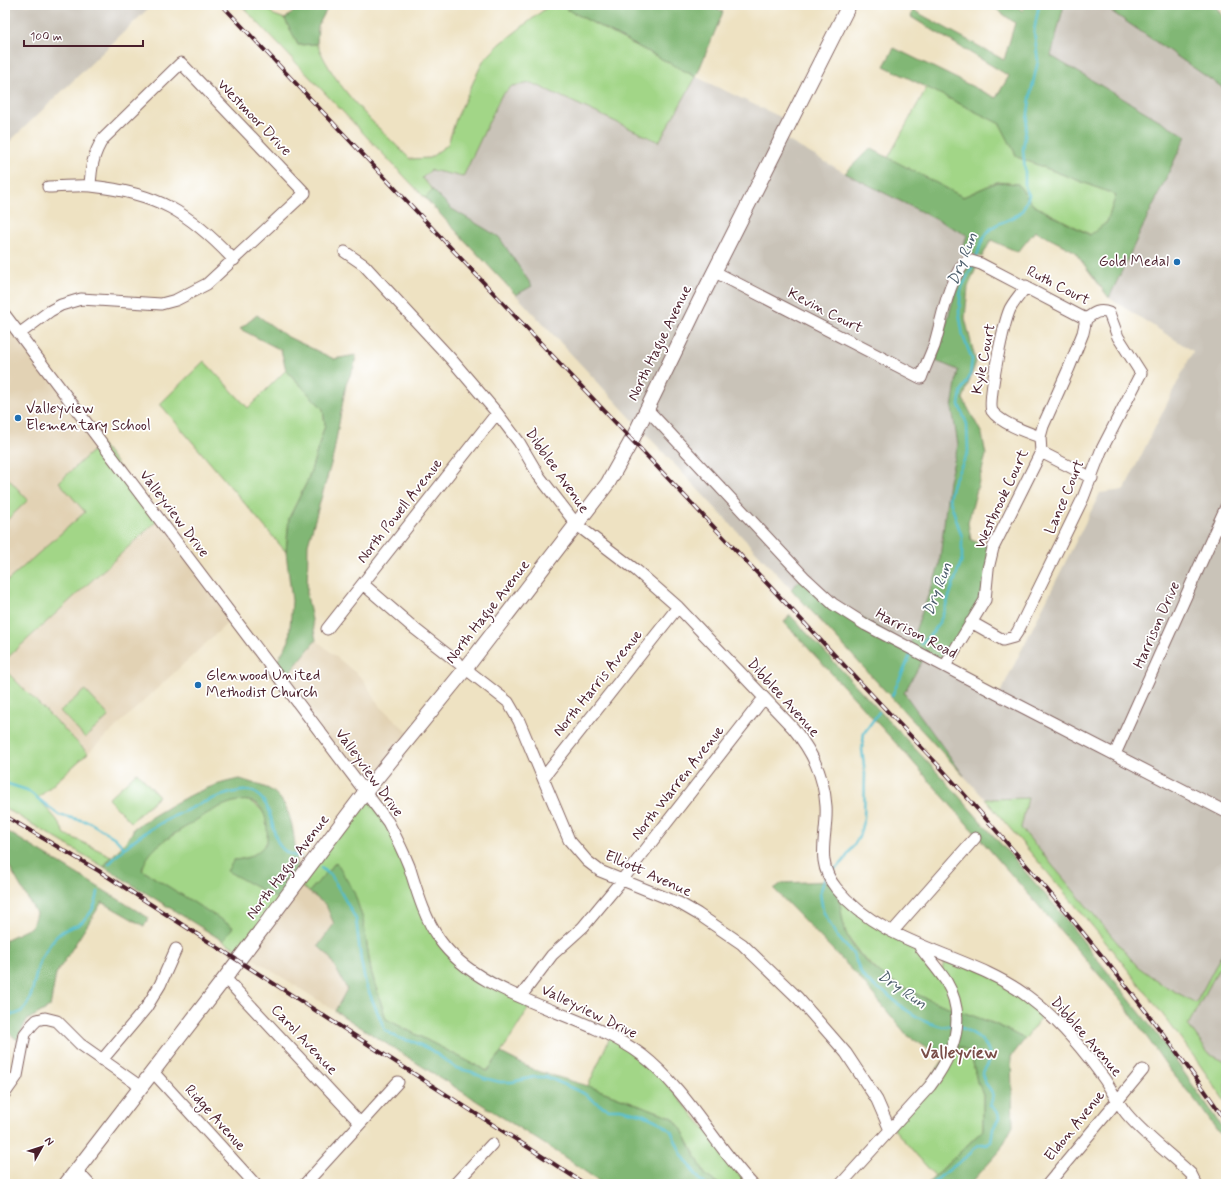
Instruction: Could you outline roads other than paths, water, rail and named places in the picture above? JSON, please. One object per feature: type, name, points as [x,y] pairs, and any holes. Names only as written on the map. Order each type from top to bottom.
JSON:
[{"type":"main road","name":"North Hague Avenue","points":[[66,1184],[225,978],[366,791],[466,668],[577,525],[608,482],[632,440],[646,408],[849,5]]},
{"type":"street","name":"Westmoor Drive","points":[[90,186],[92,160],[96,149],[103,139],[181,63],[306,193],[234,260]]},
{"type":"street","points":[[19,334],[50,311],[61,305],[76,300],[93,299],[161,304],[176,300],[207,284],[234,260],[205,231],[189,218],[172,208],[133,193],[90,186],[48,187]]},
{"type":"street","name":"Dibblee Avenue","points":[[345,252],[364,265],[451,359],[497,413],[519,442],[539,476],[577,525],[637,571],[678,607],[808,745],[818,766],[826,806],[822,854],[825,868],[830,880],[854,905],[893,931],[919,945],[989,973],[1027,995],[1046,1011],[1093,1064],[1126,1114],[1191,1174],[1196,1184]]},
{"type":"street","name":"Ruth Court","points":[[921,378],[934,346],[954,279],[961,266],[968,260],[982,264],[1086,319],[1094,313],[1103,311],[1109,313],[1118,337],[1132,359]]},
{"type":"street","name":"Kevin Court","points":[[715,272],[921,378]]},
{"type":"street","name":"Kyle Court","points":[[1026,286],[1010,308],[1002,331],[990,405],[997,417],[1019,429],[1040,437]]},
{"type":"street","name":"Valleyview Drive","points":[[5,315],[366,791],[396,836],[403,850],[427,918],[443,944],[469,969],[500,987],[610,1035],[642,1055],[663,1074],[684,1098],[723,1151],[752,1184]]},
{"type":"street","name":"Westbrook Court","points":[[945,666],[985,600],[988,569],[993,548],[1041,452],[1040,437],[1083,333],[1086,319]]},
{"type":"street","name":"Lance Court","points":[[971,622],[1003,640],[1014,637],[1018,631],[1083,498],[1092,478],[1101,451],[1141,373],[1132,359]]},
{"type":"street","name":"Harrison Road","points":[[646,408],[804,577],[833,604],[866,625],[1226,812]]},
{"type":"street","name":"North Powell Avenue","points":[[327,629],[497,413]]},
{"type":"street","points":[[1041,452],[1092,478]]},
{"type":"street","name":"Harrison Drive","points":[[1115,754],[1226,507]]},
{"type":"street","name":"Elliott Avenue","points":[[363,584],[415,629],[500,695],[514,711],[569,840],[587,861],[600,871],[679,904],[698,914],[742,944],[798,998],[853,1062],[877,1100],[890,1130]]},
{"type":"street","name":"North Harris Avenue","points":[[542,778],[678,607]]},
{"type":"street","name":"North Warren Avenue","points":[[521,996],[552,955],[583,927],[622,880],[764,698]]},
{"type":"street","points":[[893,931],[975,838]]},
{"type":"street","points":[[841,1184],[938,1074],[952,1049],[956,1026],[957,1006],[953,994],[940,972],[919,945]]},
{"type":"street","points":[[102,1060],[146,1008],[160,985],[176,949]]},
{"type":"street","name":"Carol Avenue","points":[[225,978],[360,1123]]},
{"type":"street","points":[[5,1094],[17,1076],[25,1034],[32,1025],[40,1019],[49,1018],[57,1020],[80,1044],[141,1088]]},
{"type":"street","name":"Eldon Avenue","points":[[1048,1184],[1117,1099],[1143,1070]]},
{"type":"street","name":"Ridge Avenue","points":[[153,1072],[256,1184]]},
{"type":"street","points":[[305,1184],[398,1082]]},
{"type":"street","points":[[455,1184],[492,1144]]},
{"type":"street","points":[[76,1170],[89,1184]]},
{"type":"waterway","name":"Dry Run","points":[[976,258],[981,242],[990,229],[1013,218],[1021,212],[1029,195],[1025,187],[1023,150],[1031,92],[1038,61],[1034,31],[1039,5]]},
{"type":"waterway","name":"Dry Run","points":[[921,644],[934,631],[942,617],[962,559],[962,537],[949,498],[953,483],[968,452],[967,424],[959,405],[961,392],[970,376],[972,359],[963,336],[959,312],[961,289],[973,265]]},
{"type":"waterway","name":"Dry Run","points":[[892,696],[910,656]]},
{"type":"waterway","name":"Dry Run","points":[[830,873],[843,862],[859,837],[864,818],[865,774],[862,749],[864,733],[879,712]]},
{"type":"waterway","points":[[5,783],[27,790],[59,815],[89,822],[115,838],[124,848]]},
{"type":"waterway","points":[[109,864],[134,840],[178,814],[214,798],[231,793],[246,791],[256,793],[267,807],[271,816],[275,834],[282,849],[290,854],[301,857]]},
{"type":"waterway","points":[[321,868],[331,875],[356,919],[361,961],[366,985],[385,1030],[398,1038],[414,1042],[431,1050],[456,1068],[472,1072],[484,1078],[500,1082],[512,1082],[534,1077],[547,1077],[583,1093],[600,1105],[609,1109],[620,1109],[642,1114],[661,1123],[671,1131],[682,1155],[700,1180],[705,1184]]},
{"type":"waterway","name":"Dry Run","points":[[825,878],[820,893],[823,911],[836,935],[853,954],[862,975],[870,983],[887,994],[903,1008],[926,1022],[943,1027],[953,1025]]},
{"type":"waterway","points":[[5,1006],[11,1015],[19,1013],[25,1008],[32,992],[42,957],[60,933],[78,925],[86,919],[94,907],[98,892]]},
{"type":"waterway","name":"Dry Run","points":[[931,1184],[978,1146],[982,1144],[987,1145],[991,1141],[993,1129],[999,1118],[998,1113],[990,1105],[993,1096],[983,1077],[983,1072],[989,1061],[988,1049],[976,1035],[959,1027]]},
{"type":"railway","points":[[222,5],[940,767],[1015,852],[1089,940],[1159,1029],[1226,1121]]},
{"type":"railway","points":[[5,816],[99,871],[585,1184]]},
{"type":"place","name":"Gold Medal","points":[[1177,262]]},
{"type":"place","name":"Valleyview Elementary School","points":[[18,418]]},
{"type":"place","name":"Glenwood United Methodist Church","points":[[198,685]]},
{"type":"district","name":"Valleyview","points":[[959,1053]]}]
